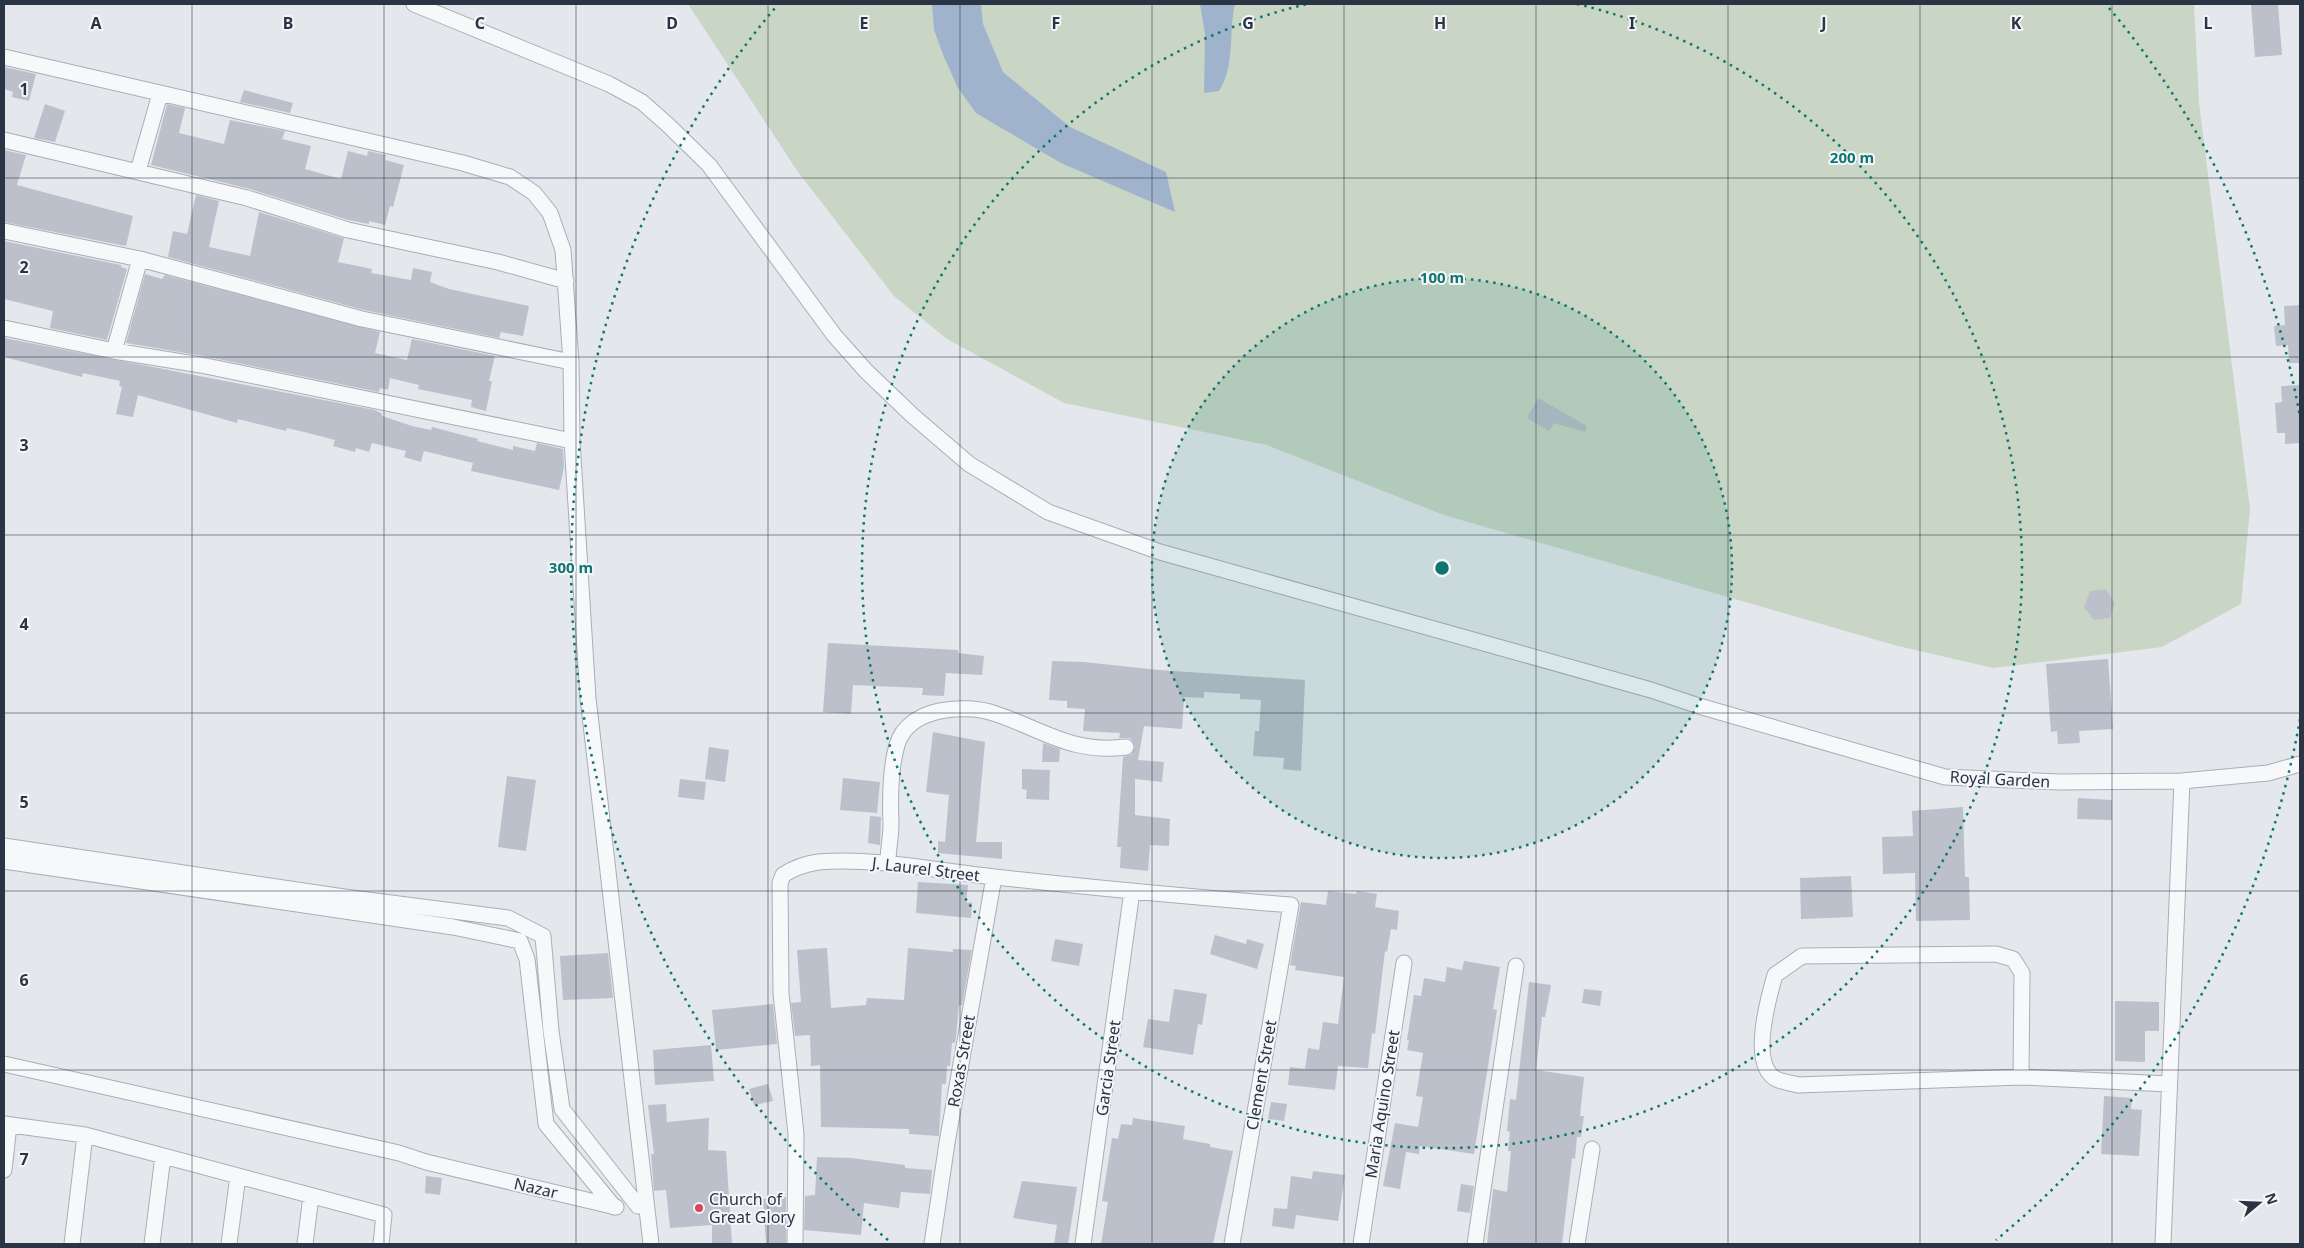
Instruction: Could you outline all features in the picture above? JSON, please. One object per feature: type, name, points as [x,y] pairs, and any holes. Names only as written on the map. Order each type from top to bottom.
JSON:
[{"type":"street","name":"Royal Garden","points":[[414,4],[609,84],[642,102],[709,165],[834,334],[866,372],[913,416],[969,464],[1048,512],[1160,552],[1651,690],[1699,706],[1945,777],[2059,782],[2182,781],[2268,773],[2300,764]]},
{"type":"street","points":[[4,57],[319,129],[510,177],[534,193],[550,213],[557,227],[563,250],[566,281],[571,362],[572,441],[588,698],[642,1206],[651,1244]]},
{"type":"street","points":[[138,171],[160,94]]},
{"type":"street","points":[[4,140],[247,198],[348,230],[498,262],[566,281]]},
{"type":"street","points":[[4,230],[140,259],[362,319],[571,362]]},
{"type":"street","points":[[114,351],[140,259]]},
{"type":"street","points":[[4,328],[114,351],[201,365],[572,441]]},
{"type":"street","points":[[888,862],[892,779],[897,743],[910,724],[939,710],[966,708],[995,713],[1060,742],[1106,749],[1126,746]]},
{"type":"street","points":[[2163,1244],[2182,781]]},
{"type":"street","points":[[4,846],[36,858],[362,907],[520,941],[527,959],[546,1124],[614,1207]]},
{"type":"street","points":[[4,861],[36,858]]},
{"type":"street","name":"J. Laurel Street","points":[[795,1244],[796,1134],[781,993],[780,883],[782,876],[794,868],[810,864],[888,862],[929,870],[994,877],[1291,905]]},
{"type":"street","name":"Roxas Street","points":[[932,1244],[947,1143],[994,877]]},
{"type":"street","name":"Garcia Street","points":[[1083,1244],[1132,891]]},
{"type":"street","name":"Clement Street","points":[[1232,1244],[1291,905]]},
{"type":"street","points":[[362,907],[462,912],[508,918],[543,936],[551,1031],[562,1109],[642,1206]]},
{"type":"street","points":[[461,929],[462,912]]},
{"type":"street","points":[[2021,1077],[2022,973],[2013,959],[1996,954],[1802,956],[1775,975],[1762,1031],[1763,1053],[1768,1071],[1775,1078],[1798,1084],[2021,1077],[2169,1084]]},
{"type":"street","name":"Maria Aquino Street","points":[[1361,1244],[1404,963]]},
{"type":"street","points":[[1475,1244],[1516,966]]},
{"type":"street","points":[[535,1033],[551,1031]]},
{"type":"street","name":"Nazar","points":[[4,1064],[399,1153],[426,1162],[614,1207],[642,1206]]},
{"type":"street","points":[[4,1170],[6,1124],[85,1135],[384,1216],[381,1244]]},
{"type":"street","points":[[72,1244],[85,1135]]},
{"type":"street","points":[[1577,1244],[1592,1149]]},
{"type":"street","points":[[152,1244],[163,1156]]},
{"type":"street","points":[[229,1244],[238,1176]]},
{"type":"street","points":[[305,1244],[311,1196]]},
{"type":"green space","points":[[688,4],[2194,4],[2199,103],[2250,509],[2241,604],[2162,647],[1993,668],[1894,645],[1444,515],[1267,445],[1064,403],[947,339],[894,296],[798,172]]},
{"type":"water","points":[[932,4],[981,4],[983,24],[1003,72],[1070,127],[1166,172],[1175,212],[1061,163],[976,113],[958,88],[944,57],[934,30]]},
{"type":"water","points":[[1200,4],[1235,4],[1228,70],[1219,91],[1204,93],[1205,34]]},
{"type":"building","points":[[2251,4],[2278,4],[2282,55],[2255,57]]},
{"type":"building","points":[[4,67],[36,74],[29,101],[12,97],[13,92],[4,89]]},
{"type":"building","points":[[244,90],[293,103],[290,113],[240,102]]},
{"type":"building","points":[[45,104],[65,111],[55,142],[34,138]]},
{"type":"building","points":[[167,104],[185,108],[179,133],[224,144],[230,120],[285,131],[282,139],[311,146],[305,169],[341,179],[348,151],[367,156],[368,151],[386,155],[385,160],[404,165],[393,207],[390,206],[385,225],[369,221],[369,224],[348,220],[250,189],[151,165]]},
{"type":"building","points":[[4,150],[26,155],[17,185],[133,216],[126,246],[4,222]]},
{"type":"building","points":[[196,195],[219,201],[209,247],[250,256],[259,212],[344,238],[338,262],[372,269],[371,273],[411,280],[413,268],[432,272],[430,282],[449,289],[529,306],[523,336],[501,332],[499,338],[364,310],[168,257],[173,231],[187,234]]},
{"type":"building","points":[[4,241],[121,265],[121,267],[127,269],[107,340],[50,328],[53,311],[4,299]]},
{"type":"building","points":[[145,274],[162,279],[165,275],[380,332],[375,353],[407,360],[412,339],[495,356],[489,381],[492,381],[486,411],[471,407],[472,400],[418,389],[419,385],[390,378],[388,390],[380,388],[379,392],[203,356],[126,343]]},
{"type":"building","points":[[2300,305],[2300,363],[2289,363],[2288,345],[2276,346],[2274,326],[2285,325],[2284,306]]},
{"type":"building","points":[[4,338],[375,410],[382,414],[382,416],[412,426],[431,430],[432,427],[513,450],[513,446],[535,451],[537,443],[563,449],[564,467],[559,490],[471,471],[473,463],[424,451],[421,462],[404,457],[406,451],[372,443],[369,452],[356,448],[355,452],[333,446],[335,440],[287,428],[286,431],[238,419],[237,423],[138,395],[133,417],[116,414],[122,387],[119,386],[120,381],[83,373],[82,377],[8,358],[4,356]]},
{"type":"building","points":[[2300,385],[2300,443],[2285,444],[2285,433],[2277,433],[2275,403],[2282,402],[2281,386]]},
{"type":"building","points":[[1538,398],[1587,426],[1585,432],[1554,423],[1549,431],[1527,418]]},
{"type":"building","points":[[2106,589],[2115,603],[2110,618],[2094,620],[2084,607],[2090,591]]},
{"type":"building","points":[[828,643],[958,650],[958,653],[984,656],[982,675],[946,673],[944,696],[922,695],[923,688],[853,685],[851,714],[823,712]]},
{"type":"building","points":[[2108,659],[2113,729],[2079,731],[2080,743],[2058,744],[2057,731],[2051,732],[2046,664]]},
{"type":"building","points":[[1052,661],[1305,680],[1301,771],[1283,769],[1284,758],[1253,756],[1255,731],[1259,731],[1261,700],[1240,699],[1240,694],[1204,692],[1204,698],[1184,697],[1182,729],[1144,726],[1138,760],[1164,762],[1162,782],[1135,779],[1135,815],[1170,819],[1169,846],[1150,845],[1148,871],[1120,868],[1121,847],[1117,847],[1123,757],[1132,754],[1135,746],[1130,738],[1119,738],[1120,733],[1083,731],[1085,709],[1067,708],[1067,701],[1049,700]]},
{"type":"building","points":[[933,732],[985,742],[976,842],[1002,842],[1002,859],[938,853],[938,841],[945,842],[949,795],[926,792]]},
{"type":"building","points":[[1043,743],[1060,749],[1059,762],[1042,762]]},
{"type":"building","points":[[709,747],[729,750],[725,782],[705,779]]},
{"type":"building","points":[[1022,769],[1050,770],[1049,800],[1026,799],[1027,790],[1022,789]]},
{"type":"building","points":[[507,776],[536,780],[526,851],[498,847]]},
{"type":"building","points":[[843,778],[880,782],[877,813],[840,810]]},
{"type":"building","points":[[680,779],[706,782],[704,800],[678,797]]},
{"type":"building","points":[[2078,798],[2112,800],[2112,820],[2077,819]]},
{"type":"building","points":[[1963,807],[1965,877],[1969,877],[1970,920],[1916,921],[1915,873],[1883,874],[1882,837],[1913,836],[1912,811]]},
{"type":"building","points":[[870,816],[881,817],[880,845],[868,843]]},
{"type":"building","points":[[1851,876],[1853,917],[1801,919],[1800,878]]},
{"type":"building","points":[[918,882],[968,885],[966,902],[972,903],[971,918],[916,913]]},
{"type":"building","points":[[1328,891],[1356,894],[1357,891],[1377,894],[1375,907],[1399,911],[1397,930],[1391,929],[1387,952],[1385,951],[1375,1034],[1372,1033],[1368,1068],[1338,1066],[1335,1090],[1288,1085],[1290,1067],[1305,1069],[1308,1048],[1319,1050],[1323,1022],[1338,1024],[1344,977],[1295,970],[1296,966],[1290,965],[1301,902],[1326,905]]},
{"type":"building","points":[[1215,935],[1246,944],[1247,939],[1264,944],[1257,969],[1210,954]]},
{"type":"building","points":[[1055,939],[1083,944],[1079,966],[1051,961]]},
{"type":"building","points":[[827,948],[831,1008],[866,1005],[867,998],[904,1000],[908,948],[953,952],[953,949],[972,950],[962,1005],[959,1005],[955,1043],[952,1043],[950,1066],[947,1066],[946,1084],[942,1084],[939,1136],[909,1134],[909,1129],[821,1127],[820,1065],[811,1066],[810,1035],[795,1036],[791,1003],[801,1002],[797,950]]},
{"type":"building","points":[[608,953],[613,998],[563,1000],[560,956]]},
{"type":"building","points":[[1464,961],[1500,967],[1493,1009],[1497,1010],[1474,1154],[1420,1146],[1419,1154],[1406,1152],[1400,1189],[1383,1186],[1395,1123],[1418,1127],[1423,1097],[1416,1096],[1423,1053],[1407,1050],[1414,995],[1421,996],[1424,978],[1445,982],[1447,967],[1462,970]]},
{"type":"building","points":[[1529,982],[1551,985],[1545,1017],[1542,1017],[1536,1070],[1584,1077],[1580,1116],[1584,1116],[1581,1137],[1577,1137],[1575,1159],[1572,1158],[1562,1244],[1487,1244],[1493,1189],[1507,1192],[1511,1151],[1508,1151],[1510,1132],[1507,1131],[1510,1099],[1516,1100]]},
{"type":"building","points":[[1174,989],[1207,994],[1202,1025],[1198,1024],[1193,1055],[1143,1047],[1148,1019],[1169,1022]]},
{"type":"building","points":[[1584,989],[1602,991],[1600,1006],[1582,1003]]},
{"type":"building","points":[[2115,1001],[2159,1002],[2159,1031],[2145,1031],[2145,1062],[2115,1061]]},
{"type":"building","points":[[773,1004],[777,1044],[716,1050],[712,1010]]},
{"type":"building","points":[[711,1045],[714,1081],[655,1085],[653,1050]]},
{"type":"building","points":[[768,1084],[773,1101],[754,1105],[749,1089]]},
{"type":"building","points":[[2104,1096],[2132,1098],[2131,1109],[2142,1110],[2139,1156],[2101,1154]]},
{"type":"building","points":[[1271,1102],[1287,1104],[1284,1121],[1268,1119]]},
{"type":"building","points":[[666,1104],[667,1122],[709,1118],[708,1150],[726,1151],[732,1244],[712,1244],[712,1225],[670,1228],[666,1190],[654,1191],[651,1154],[654,1154],[648,1105]]},
{"type":"building","points":[[1133,1118],[1185,1126],[1183,1139],[1233,1151],[1213,1244],[1101,1244],[1108,1202],[1102,1201],[1112,1138],[1118,1139],[1121,1124],[1132,1125]]},
{"type":"building","points":[[817,1157],[851,1158],[905,1165],[905,1168],[932,1170],[930,1194],[901,1192],[899,1208],[864,1203],[861,1235],[804,1230],[805,1196],[815,1195]]},
{"type":"building","points":[[1313,1171],[1345,1175],[1338,1221],[1296,1215],[1294,1229],[1272,1226],[1274,1208],[1287,1209],[1291,1176],[1312,1179]]},
{"type":"building","points":[[426,1176],[442,1178],[440,1195],[425,1193]]},
{"type":"building","points":[[1022,1181],[1077,1187],[1068,1244],[1054,1244],[1057,1225],[1013,1218]]},
{"type":"building","points":[[1461,1184],[1474,1186],[1470,1213],[1457,1211]]},
{"type":"building","points":[[786,1197],[786,1244],[766,1244],[763,1199]]},
{"type":"place","name":"Church of Great Glory","points":[[699,1208]]}]
